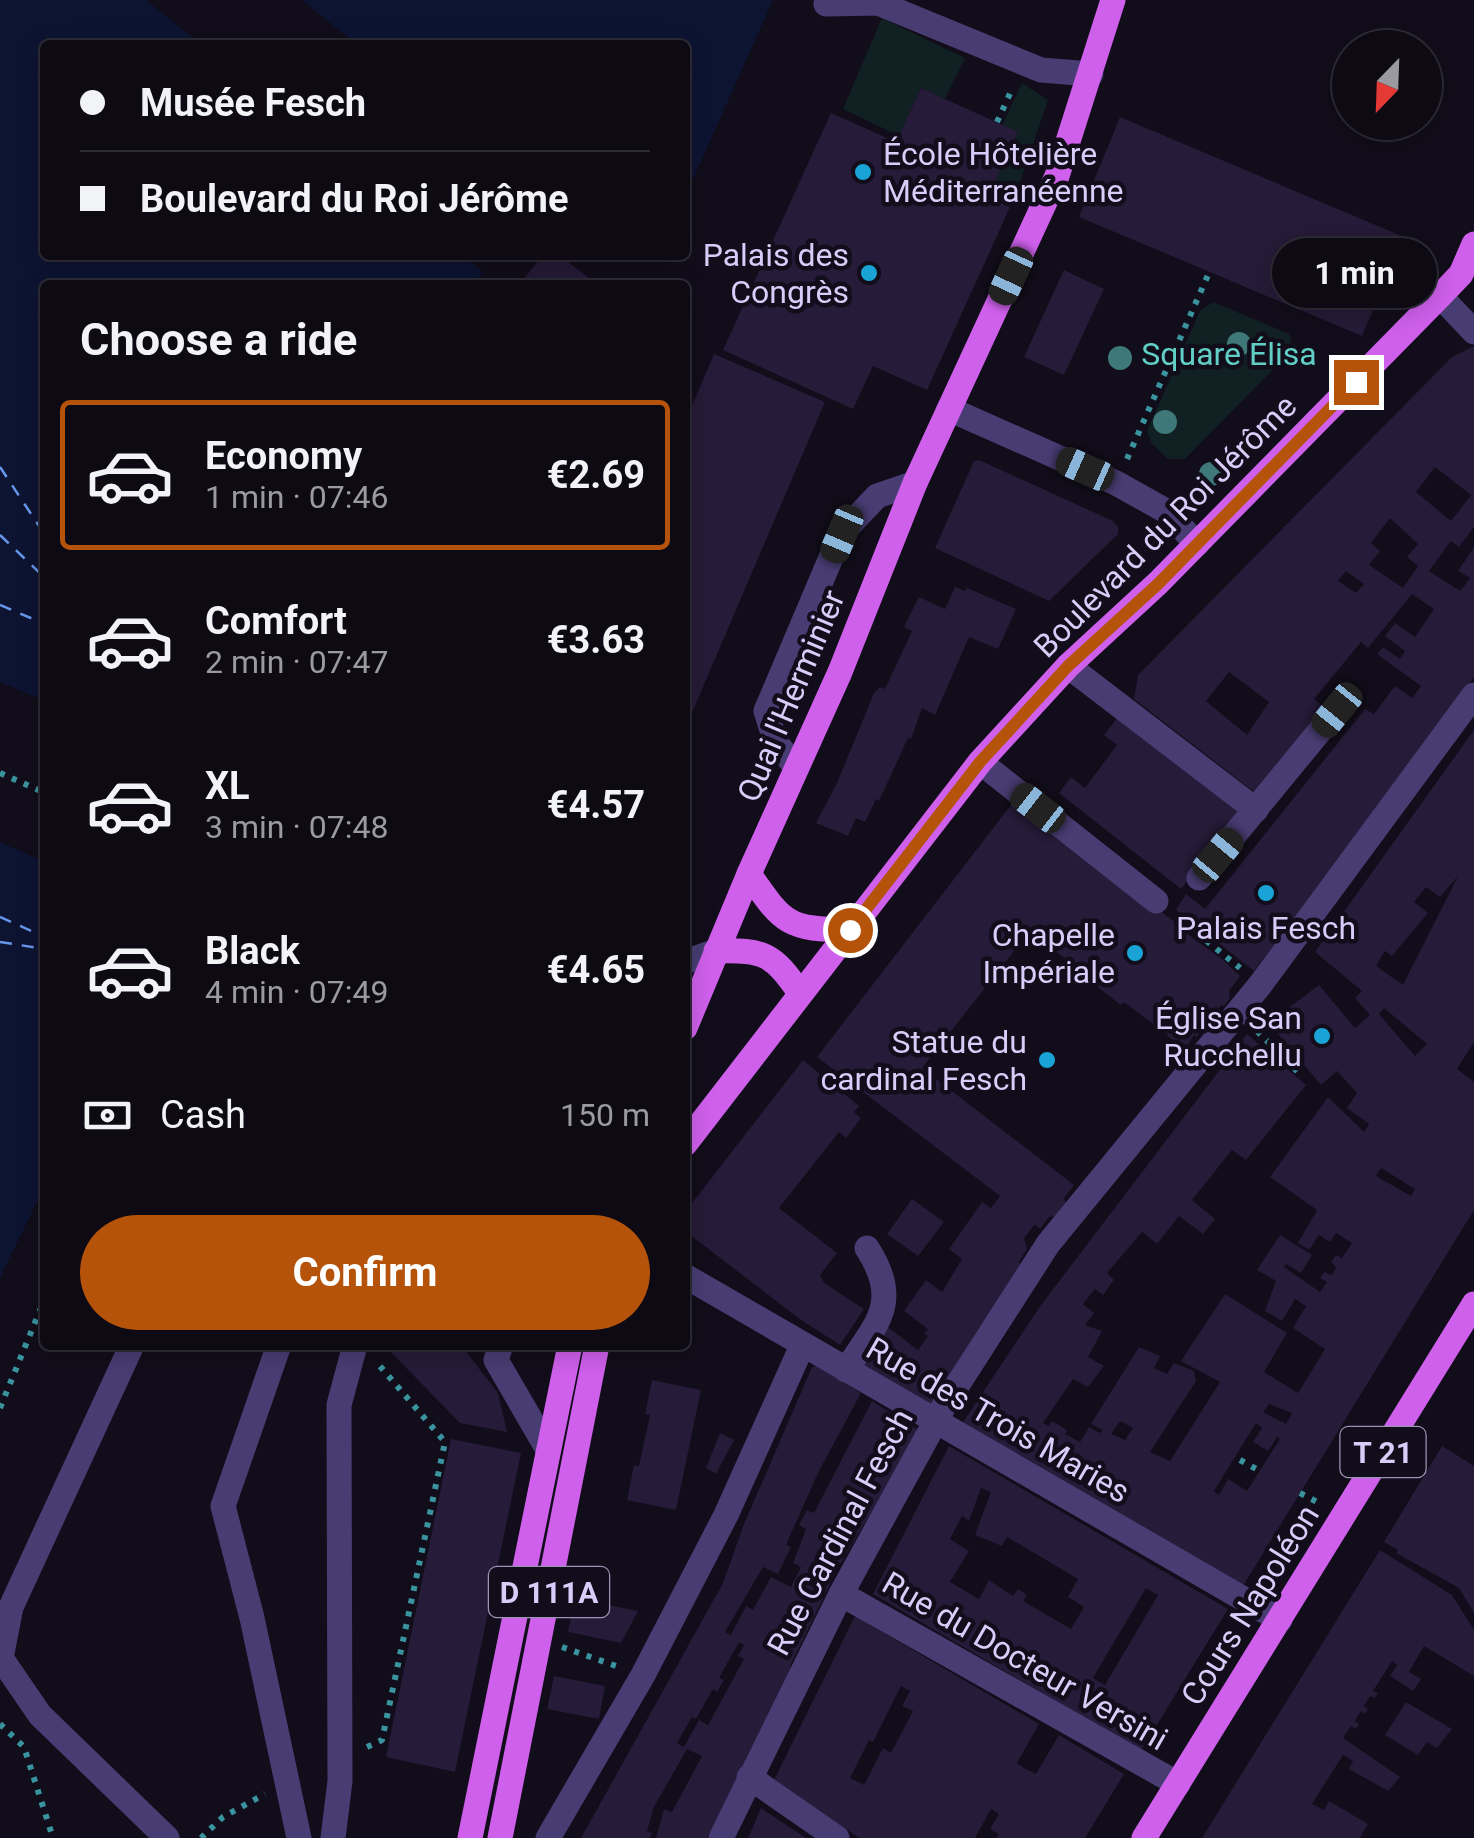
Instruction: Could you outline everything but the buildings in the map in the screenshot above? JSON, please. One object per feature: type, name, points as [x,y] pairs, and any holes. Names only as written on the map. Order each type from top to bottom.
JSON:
[{"type":"main road","name":"Quai l'Herminier","points":[[690,1016],[840,672],[915,483],[1057,176],[1112,0]]},
{"type":"main road","name":"Boulevard du Roi Jérôme","points":[[690,1137],[980,762],[1068,666],[1197,544],[1461,274],[1474,244]]},
{"type":"main road","points":[[749,874],[772,909],[788,922],[806,929],[850,930]]},
{"type":"main road","points":[[716,951],[751,950],[770,956],[800,993]]},
{"type":"main road","name":"Cours Napoléon","points":[[1144,1838],[1474,1304]]},
{"type":"main road","name":"D 111A","points":[[470,1838],[569,1350]]},
{"type":"main road","name":"D 111A","points":[[500,1838],[596,1350]]},
{"type":"street","points":[[826,4],[878,3],[1041,70],[1090,74]]},
{"type":"street","points":[[1440,296],[1474,332]]},
{"type":"street","points":[[949,409],[1116,483],[1166,511],[1197,544]]},
{"type":"street","points":[[796,768],[776,743],[766,711],[842,534],[877,496],[915,483]]},
{"type":"street","points":[[1068,666],[1256,810]]},
{"type":"street","name":"Rue Cardinal Fesch","points":[[721,1838],[841,1594],[937,1422],[1048,1244],[1260,985],[1474,696]]},
{"type":"street","points":[[1199,878],[1337,710]]},
{"type":"street","points":[[980,762],[1156,901]]},
{"type":"street","points":[[690,960],[716,951]]},
{"type":"street","points":[[846,1370],[884,1314],[886,1290],[879,1267],[867,1248]]},
{"type":"street","name":"Rue des Trois Maries","points":[[690,1279],[1280,1620]]},
{"type":"street","points":[[548,1838],[643,1675],[726,1515],[802,1346]]},
{"type":"street","points":[[130,1350],[11,1607],[2,1658],[40,1716],[166,1838]]},
{"type":"street","points":[[277,1350],[223,1506],[252,1618],[298,1838]]},
{"type":"street","points":[[332,1838],[340,1782],[339,1405],[355,1350]]},
{"type":"street","points":[[499,1350],[496,1360],[547,1448]]},
{"type":"street","name":"Rue du Docteur Versini","points":[[841,1594],[1178,1784]]},
{"type":"street","points":[[0,1695],[40,1716]]},
{"type":"street","points":[[749,1777],[837,1838]]},
{"type":"path","points":[[996,122],[1015,84]]},
{"type":"path","points":[[1116,483],[1208,275]]},
{"type":"path","points":[[0,773],[40,791]]},
{"type":"path","points":[[1156,901],[1260,985]]},
{"type":"path","points":[[1276,1050],[1299,1073]]},
{"type":"path","points":[[0,1408],[40,1310]]},
{"type":"path","points":[[1240,1460],[1260,1471]]},
{"type":"path","points":[[0,1724],[24,1748],[53,1838]]},
{"type":"green space","points":[[882,18],[965,58],[945,99],[921,88],[899,136],[843,109]]},
{"type":"green space","points":[[1022,83],[1048,100],[1015,196],[993,186],[1017,132],[1002,125]]},
{"type":"green space","name":"Square Élisa","points":[[1213,302],[1289,334],[1293,349],[1185,459],[1168,459],[1152,444],[1147,431],[1200,311]]},
{"type":"water","points":[[0,0],[146,0],[196,40],[40,40],[40,260],[468,260],[483,272],[476,280],[40,280],[40,699],[0,682]]},
{"type":"water","points":[[302,0],[773,0],[690,186],[690,40],[351,40]]},
{"type":"water","points":[[0,842],[40,860],[40,1195],[0,1278]]},
{"type":"ferry route","points":[[0,467],[40,527]]},
{"type":"ferry route","points":[[0,535],[40,573]]},
{"type":"ferry route","points":[[0,605],[40,622]]},
{"type":"ferry route","points":[[0,917],[40,935]]},
{"type":"ferry route","points":[[0,942],[40,948]]},
{"type":"place","name":"École Hôtelière Méditerranéenne","points":[[863,172]]},
{"type":"place","name":"Palais des Congrès","points":[[869,273]]},
{"type":"place","name":"Palais Fesch","points":[[1266,893]]},
{"type":"place","name":"Chapelle Impériale","points":[[1135,953]]},
{"type":"place","name":"Église San Rucchellu","points":[[1322,1036]]},
{"type":"place","name":"Statue du cardinal Fesch","points":[[1047,1060]]},
{"type":"route","points":[[850,930],[980,762],[1068,666],[1158,584],[1356,382]]}]
